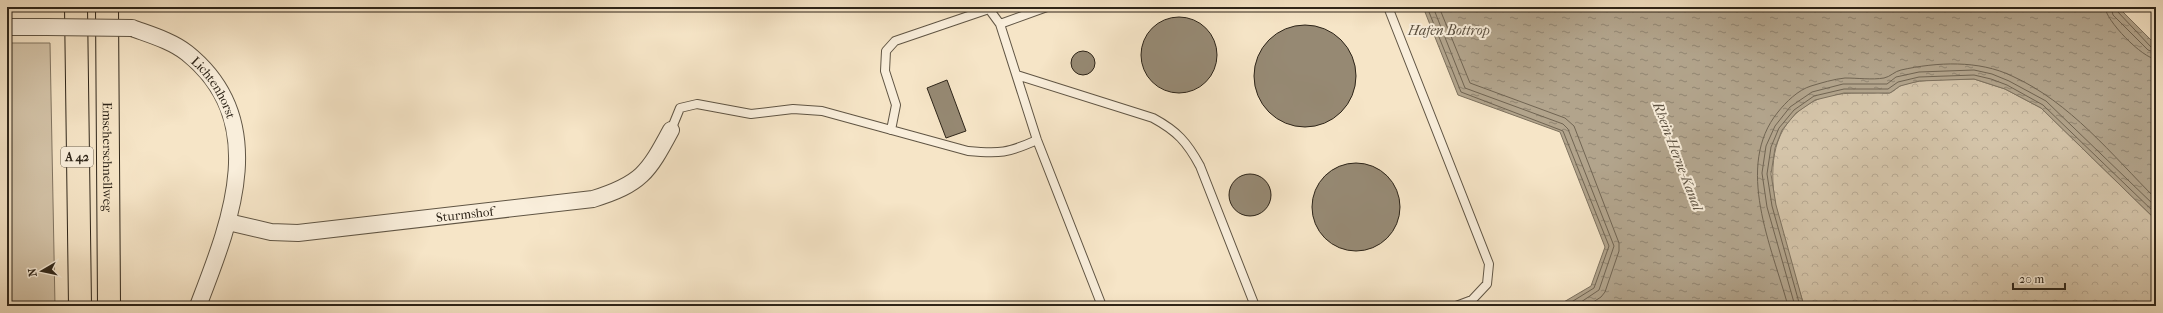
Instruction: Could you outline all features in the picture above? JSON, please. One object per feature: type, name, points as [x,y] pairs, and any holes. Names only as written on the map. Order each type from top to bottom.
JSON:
[{"type":"highway","name":"A 42","points":[[76,7],[80,306]]},
{"type":"highway","name":"Emscherschnellweg","points":[[107,7],[109,306]]},
{"type":"street","name":"Lichtenhorst","points":[[7,27],[132,28],[161,38],[187,53],[206,72],[219,89],[230,111],[235,132],[238,162],[235,193],[228,222],[198,306]]},
{"type":"street","name":"Sturmshof","points":[[228,222],[271,232],[298,233],[593,199],[627,186],[641,176],[653,164],[671,130]]},
{"type":"lane","points":[[1000,24],[1047,7]]},
{"type":"lane","points":[[1388,7],[1489,264],[1487,284],[1472,300],[1456,306]]},
{"type":"lane","points":[[891,130],[896,105],[885,70],[886,51],[895,41],[989,9],[1000,24],[1038,140],[1102,306]]},
{"type":"lane","points":[[1017,75],[1153,118],[1172,128],[1189,145],[1200,166],[1255,306]]},
{"type":"lane","points":[[671,130],[680,108],[697,104],[751,114],[793,109],[822,111],[968,151],[992,153],[1010,152],[1038,140]]},
{"type":"green space","points":[[7,43],[50,43],[55,306],[7,306]]},
{"type":"green space","points":[[1974,79],[2005,89],[2041,108],[2156,220],[2156,306],[1804,306],[1780,225],[1774,196],[1773,167],[1778,141],[1791,119],[1814,101],[1828,96],[1851,93],[1887,93],[1892,92],[1902,85],[1920,81]]},
{"type":"water","points":[[1423,7],[2118,7],[2156,45],[2156,220],[2041,108],[2005,89],[1974,79],[1919,81],[1900,86],[1890,93],[1844,93],[1815,100],[1796,113],[1782,130],[1775,148],[1771,174],[1776,205],[1804,306],[1557,306],[1591,286],[1605,247],[1560,132],[1458,95]]},
{"type":"building","points":[[1179,17],[1193,20],[1206,28],[1214,41],[1217,55],[1214,69],[1206,82],[1193,90],[1179,93],[1165,90],[1152,82],[1144,69],[1141,55],[1144,41],[1152,28],[1165,20]]},
{"type":"building","points":[[1305,25],[1325,29],[1333,33],[1341,40],[1348,48],[1352,56],[1356,76],[1352,96],[1348,104],[1341,112],[1333,119],[1325,123],[1305,127],[1285,123],[1277,119],[1269,112],[1262,104],[1258,96],[1254,76],[1258,56],[1262,48],[1269,40],[1277,33],[1285,29]]},
{"type":"building","points":[[1083,51],[1091,55],[1095,63],[1091,71],[1083,75],[1075,71],[1071,63],[1075,55]]},
{"type":"building","points":[[947,80],[966,131],[946,138],[927,88]]},
{"type":"building","points":[[1356,163],[1373,166],[1387,176],[1397,190],[1400,207],[1397,224],[1387,238],[1373,248],[1356,251],[1339,248],[1325,238],[1315,224],[1312,207],[1315,190],[1325,176],[1339,166]]},
{"type":"building","points":[[1246,174],[1254,174],[1262,177],[1268,183],[1271,195],[1268,207],[1262,213],[1254,216],[1246,216],[1238,213],[1232,207],[1229,199],[1229,191],[1232,183],[1238,177]]},
{"type":"water label","name":"Hafen Bottrop","points":[[1449,30]]},
{"type":"water label","name":"Rhein-Herne-Kanal","points":[[1678,156]]}]
